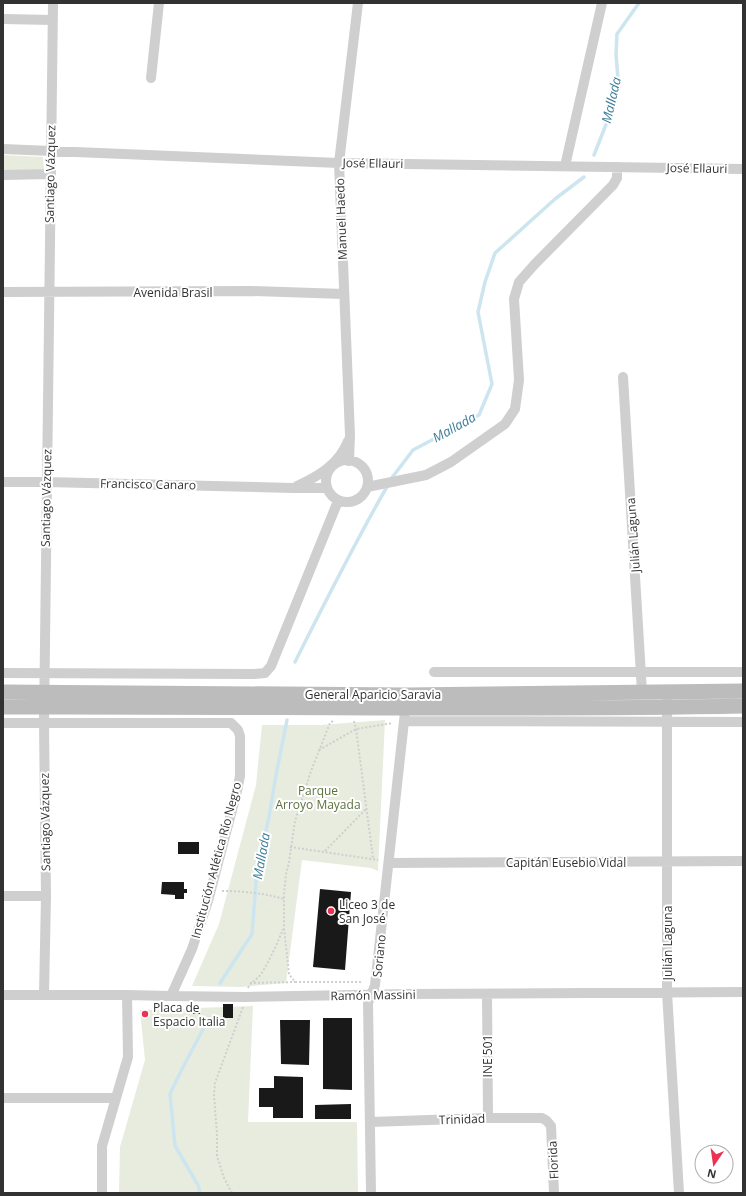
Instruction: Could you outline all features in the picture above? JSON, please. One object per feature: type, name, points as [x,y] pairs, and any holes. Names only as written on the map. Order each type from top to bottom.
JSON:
[{"type":"main road","name":"General Aparicio Saravia","points":[[406,708],[642,692],[743,691]]},
{"type":"main road","name":"General Aparicio Saravia","points":[[3,692],[44,699],[667,715],[743,706]]},
{"type":"main road","name":"General Aparicio Saravia","points":[[3,707],[44,699]]},
{"type":"street","name":"Santiago Vázquez","points":[[44,994],[46,896],[44,699],[53,3]]},
{"type":"street","points":[[151,78],[159,3]]},
{"type":"street","name":"Manuel Haedo","points":[[349,461],[350,435],[339,163],[358,3]]},
{"type":"street","points":[[565,166],[602,3]]},
{"type":"street","points":[[3,19],[53,20]]},
{"type":"street","name":"José Ellauri","points":[[3,149],[339,163],[743,169]]},
{"type":"street","points":[[367,487],[379,486],[426,475],[451,462],[505,424],[515,409],[519,380],[514,299],[520,282],[534,265],[613,185],[617,178],[617,167]]},
{"type":"street","points":[[3,175],[50,174]]},
{"type":"street","name":"Avenida Brasil","points":[[3,292],[251,291],[344,294]]},
{"type":"street","name":"Julián Laguna","points":[[623,377],[642,692]]},
{"type":"street","points":[[350,435],[345,449],[332,465],[326,476],[326,488],[333,498],[338,501],[356,501],[367,487],[367,476]]},
{"type":"street","points":[[293,488],[310,480],[332,465],[344,461],[355,462],[360,466],[372,482],[379,486]]},
{"type":"street","name":"Francisco Canaro","points":[[3,482],[326,488]]},
{"type":"street","points":[[3,673],[265,673],[271,666],[338,501]]},
{"type":"street","name":"General Aparicio Saravia","points":[[434,672],[743,672]]},
{"type":"street","name":"Julián Laguna","points":[[666,692],[667,992],[679,1193]]},
{"type":"street","name":"Soriano","points":[[371,1193],[368,1003],[375,985],[406,708]]},
{"type":"street","name":"General Aparicio Saravia","points":[[667,715],[743,722]]},
{"type":"street","points":[[3,723],[44,723]]},
{"type":"street","name":"Institución Atlética Río Negro","points":[[44,723],[231,723],[238,730],[240,736],[240,776],[237,791],[211,890],[192,949],[171,996]]},
{"type":"street","name":"Capitán Eusebio Vidal","points":[[389,863],[743,861]]},
{"type":"street","points":[[3,896],[46,896]]},
{"type":"street","name":"Ramón Massini","points":[[3,995],[44,994],[245,997],[371,994],[743,992]]},
{"type":"street","name":"INE 501","points":[[487,994],[488,1118]]},
{"type":"street","points":[[102,1193],[102,1146],[128,1057],[127,995]]},
{"type":"street","points":[[3,1098],[116,1098]]},
{"type":"street","name":"Trinidad","points":[[370,1122],[488,1118],[542,1118],[551,1126]]},
{"type":"street","name":"Florida","points":[[551,1126],[554,1193]]},
{"type":"path","points":[[319,750],[356,729],[406,708]]},
{"type":"path","points":[[352,716],[356,729],[373,858]]},
{"type":"path","points":[[295,982],[289,974],[284,928],[284,899],[290,847],[295,821],[311,771],[330,723],[335,720]]},
{"type":"path","points":[[325,851],[367,809]]},
{"type":"path","points":[[290,847],[373,858],[389,863]]},
{"type":"path","points":[[211,890],[248,892],[284,899]]},
{"type":"path","points":[[232,1193],[224,1178],[217,1156],[214,1095],[215,1083],[244,1005],[250,983],[260,976],[284,928]]},
{"type":"path","points":[[250,983],[360,982],[371,994]]},
{"type":"green space","points":[[3,155],[43,157],[44,170],[3,170]]},
{"type":"green space","name":"Parque Arroyo Mayada","points":[[385,720],[378,871],[371,868],[302,860],[286,983],[241,987],[192,986],[219,924],[256,785],[262,725],[321,725]]},
{"type":"green space","points":[[253,1006],[248,1122],[357,1122],[358,1193],[119,1193],[120,1147],[145,1060],[140,1010]]},
{"type":"building","points":[[178,842],[199,842],[199,854],[178,854]]},
{"type":"building","points":[[162,882],[184,882],[184,889],[187,889],[187,893],[184,893],[184,899],[175,899],[175,895],[161,894]]},
{"type":"building","points":[[320,889],[351,892],[345,970],[313,967]]},
{"type":"building","points":[[223,1004],[233,1004],[233,1018],[223,1018]]},
{"type":"building","points":[[193,1005],[200,1005],[200,1014],[193,1014]]},
{"type":"building","points":[[323,1018],[352,1018],[352,1090],[323,1089]]},
{"type":"building","points":[[280,1020],[310,1020],[309,1065],[281,1064]]},
{"type":"building","points":[[274,1076],[303,1077],[303,1118],[273,1118],[273,1107],[259,1107],[259,1088],[274,1088]]},
{"type":"building","points":[[351,1104],[351,1119],[315,1119],[315,1105]]},
{"type":"waterway","name":"Mallada","points":[[594,155],[607,122],[618,79],[616,54],[617,34],[639,3]]},
{"type":"waterway","name":"Mallada","points":[[391,479],[413,450],[479,415],[492,384],[478,312],[485,282],[495,253],[555,199],[584,177]]},
{"type":"waterway","name":"Mallada","points":[[295,662],[352,550],[388,485]]},
{"type":"waterway","name":"Mallada","points":[[220,983],[252,934],[257,869],[269,817],[287,720]]},
{"type":"waterway","name":"Mallada","points":[[200,1193],[198,1185],[175,1146],[170,1094],[209,1018]]},
{"type":"place","name":"Liceo 3 de San José","points":[[331,911]]},
{"type":"place","name":"Placa de Espacio Italia","points":[[145,1014]]}]
